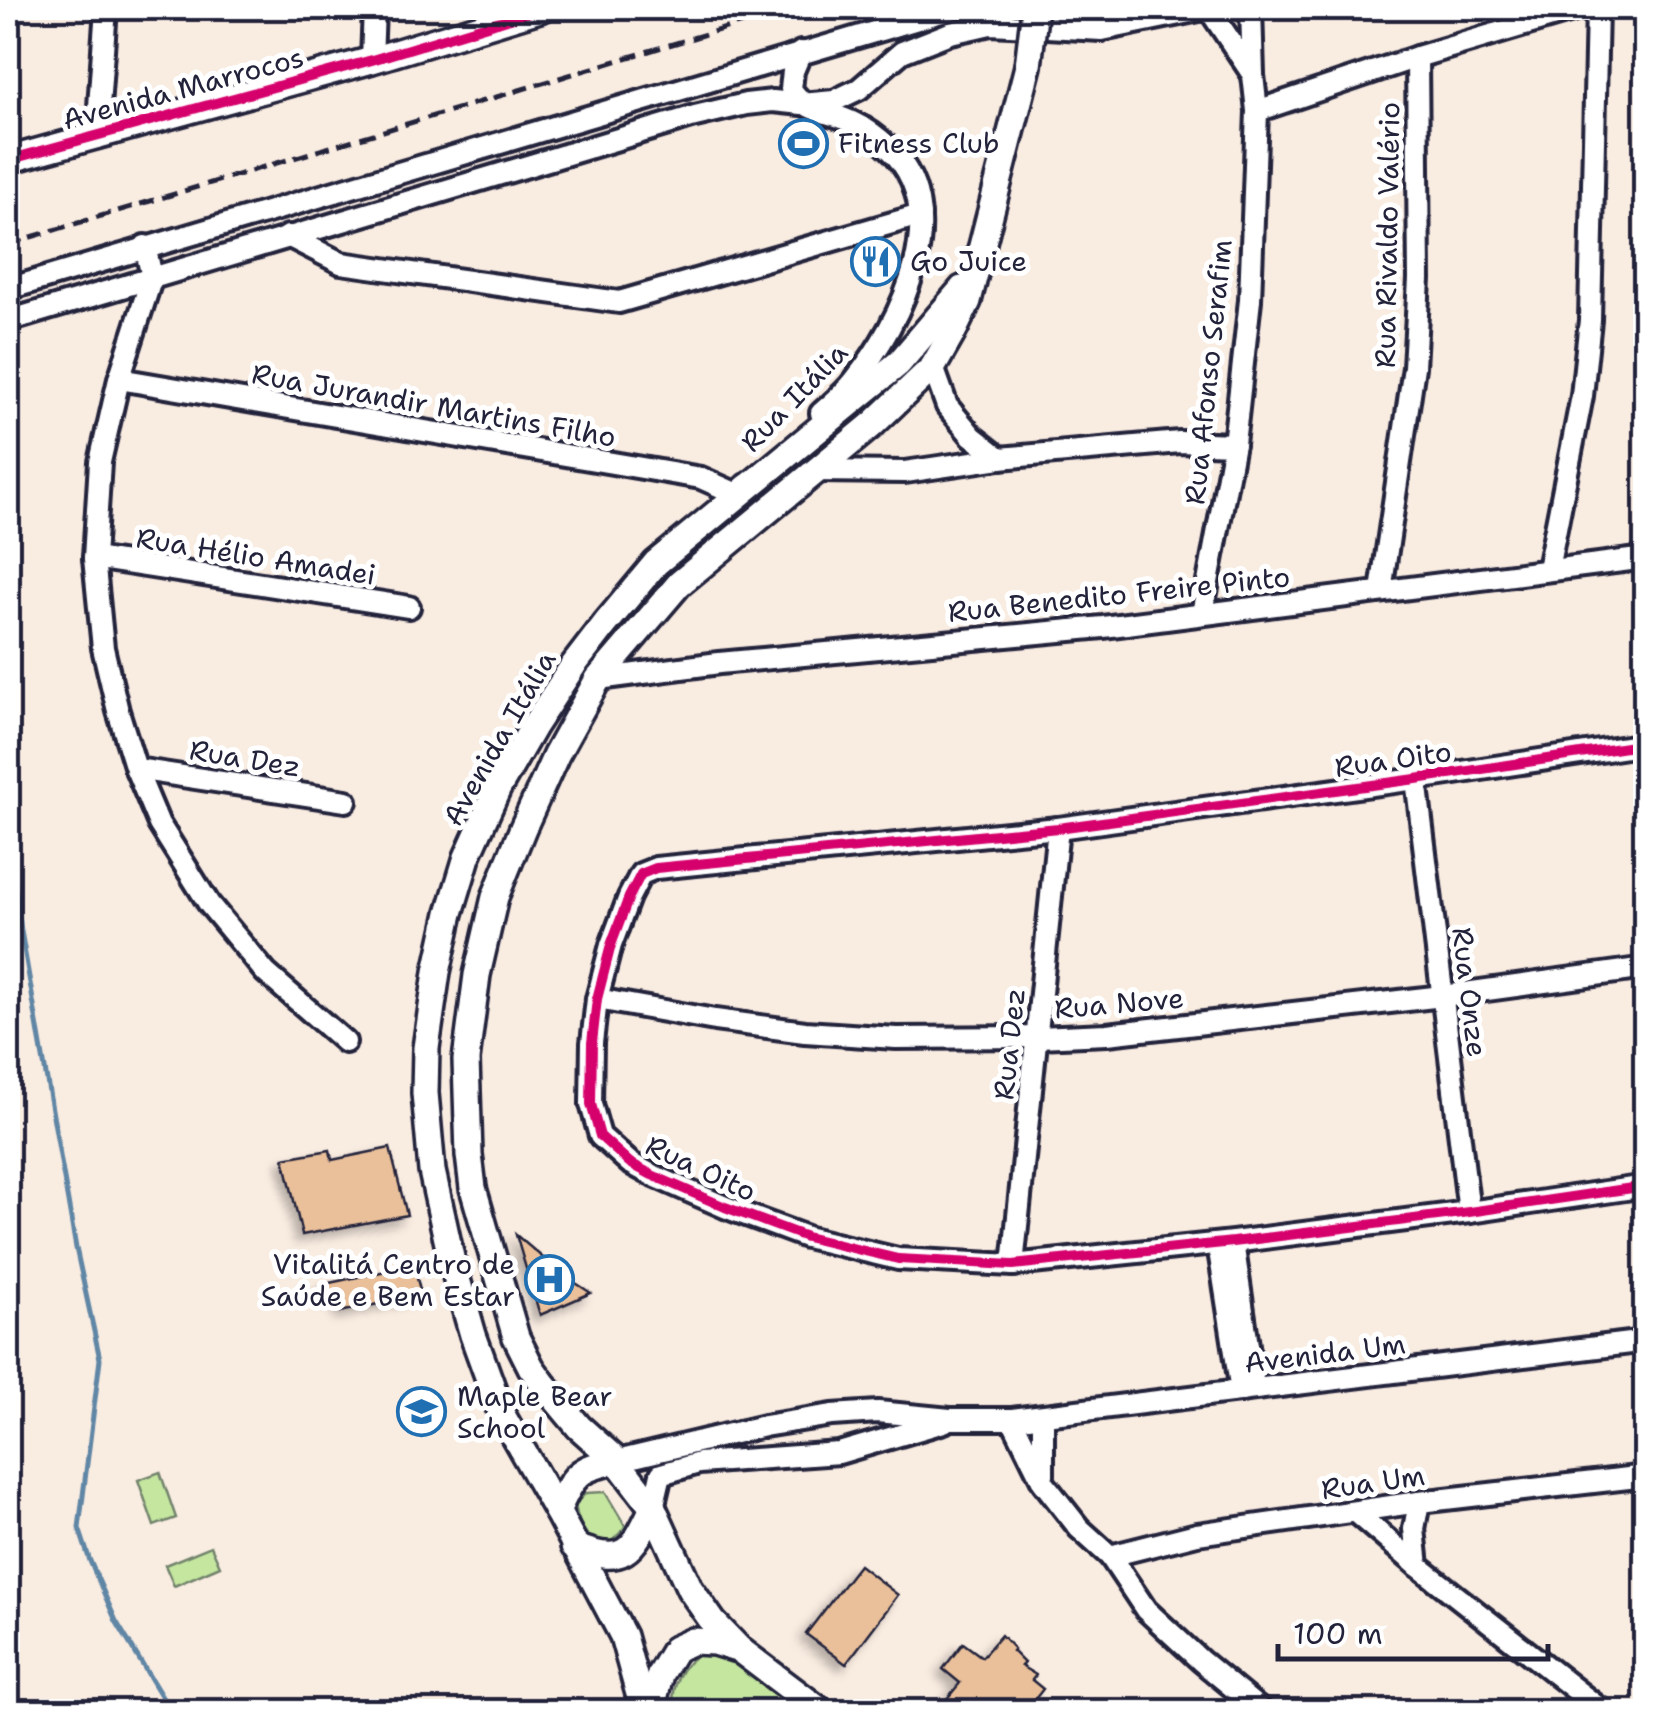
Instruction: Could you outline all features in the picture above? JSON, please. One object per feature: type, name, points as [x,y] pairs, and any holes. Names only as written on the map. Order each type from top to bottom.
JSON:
[{"type":"main road","name":"Avenida Marrocos","points":[[8,160],[372,60],[543,8]]},
{"type":"main road","name":"Avenida Itália","points":[[617,1461],[579,1426],[531,1367],[516,1337],[473,1188],[466,1060],[476,974],[495,897],[556,755],[598,680],[679,584],[873,424],[933,366],[968,301],[1028,66],[1035,8]]},
{"type":"main road","name":"Avenida Itália","points":[[644,1712],[623,1636],[502,1416],[452,1262],[432,1171],[424,1093],[437,972],[450,914],[466,856],[533,727],[573,666],[656,563],[899,363],[974,274]]},
{"type":"main road","points":[[557,1511],[569,1485],[588,1466],[617,1461],[653,1508],[690,1589],[713,1622],[740,1650],[822,1712]]},
{"type":"main road","points":[[574,1546],[596,1555],[621,1554],[640,1537],[653,1508]]},
{"type":"main road","points":[[651,1712],[660,1674],[675,1649],[693,1641],[740,1650]]},
{"type":"street","points":[[97,135],[106,8]]},
{"type":"street","points":[[372,60],[374,8]]},
{"type":"street","points":[[8,289],[955,8]]},
{"type":"street","name":"Rua Afonso Serafim","points":[[1202,614],[1234,444],[1250,300],[1256,111],[1252,8]]},
{"type":"street","points":[[1256,111],[1582,8]]},
{"type":"street","points":[[1548,569],[1582,396],[1590,320],[1597,8]]},
{"type":"street","points":[[8,321],[694,116],[773,101],[834,101],[859,90],[902,52],[950,33],[990,24],[1102,30],[1208,9],[1252,76]]},
{"type":"street","points":[[800,52],[791,89],[802,104]]},
{"type":"street","name":"Rua Rivaldo Valério","points":[[1381,591],[1414,367],[1418,57]]},
{"type":"street","name":"Rua Itália","points":[[737,494],[852,384],[896,313],[914,274],[920,248],[917,194],[907,170],[888,147],[856,124],[802,104]]},
{"type":"street","points":[[288,236],[341,264],[618,302],[920,215]]},
{"type":"street","points":[[145,246],[152,277],[119,379],[100,462],[94,558],[103,648],[118,711],[136,769],[160,824],[209,904],[266,973],[345,1042]]},
{"type":"street","points":[[933,366],[947,406],[972,436],[1000,458]]},
{"type":"street","name":"Rua Jurandir Martins Filho","points":[[119,379],[701,478],[737,494]]},
{"type":"street","points":[[814,470],[905,472],[1000,458],[1180,442],[1234,444]]},
{"type":"street","name":"Rua Hélio Amadei","points":[[94,558],[409,608]]},
{"type":"street","name":"Rua Benedito Freire Pinto","points":[[598,680],[719,663],[1103,627],[1646,558]]},
{"type":"street","name":"Rua Oito","points":[[1646,744],[1058,828],[656,868],[641,874],[611,945],[597,998],[591,1104],[600,1136],[630,1163],[724,1207],[806,1237],[898,1259],[1013,1266],[1226,1243],[1646,1186]]},
{"type":"street","name":"Rua Dez","points":[[136,769],[346,801]]},
{"type":"street","name":"Rua Onze","points":[[1416,779],[1469,1212]]},
{"type":"street","name":"Rua Dez","points":[[1013,1266],[1058,828]]},
{"type":"street","name":"Rua Nove","points":[[597,998],[805,1032],[896,1038],[1038,1037],[1107,1034],[1442,996],[1646,968]]},
{"type":"street","points":[[1226,1243],[1248,1390]]},
{"type":"street","name":"Avenida Um","points":[[950,1419],[1043,1416],[1646,1341]]},
{"type":"street","points":[[617,1461],[764,1426],[832,1415],[878,1412],[950,1419]]},
{"type":"street","points":[[1042,1482],[1043,1416]]},
{"type":"street","points":[[653,1508],[661,1474],[680,1467],[699,1462],[839,1453],[950,1419]]},
{"type":"street","points":[[1012,1419],[1042,1482],[1079,1528],[1110,1556],[1146,1610],[1264,1712]]},
{"type":"street","name":"Rua Um","points":[[1110,1556],[1198,1534],[1418,1502],[1646,1476]]},
{"type":"street","points":[[1418,1502],[1414,1529],[1418,1566]]},
{"type":"street","points":[[1355,1512],[1604,1712]]},
{"type":"green space","points":[[160,1472],[176,1518],[154,1526],[138,1480]]},
{"type":"green space","points":[[605,1492],[626,1527],[611,1542],[600,1545],[582,1528],[575,1504],[586,1493]]},
{"type":"green space","points":[[211,1546],[220,1566],[174,1586],[165,1565]]},
{"type":"green space","points":[[704,1651],[740,1658],[806,1711],[673,1711],[679,1676],[688,1662]]},
{"type":"building","points":[[390,1148],[407,1215],[302,1235],[284,1158],[330,1150],[332,1160]]},
{"type":"building","name":"Vitalitá Centro de Saúde e Bem Estar","points":[[516,1235],[562,1274],[591,1293],[540,1315]]},
{"type":"building","points":[[414,1265],[421,1295],[340,1312],[337,1297],[324,1300],[320,1285]]},
{"type":"building","points":[[859,1565],[898,1595],[846,1664],[806,1634]]},
{"type":"building","points":[[1001,1635],[1024,1663],[1021,1666],[1036,1675],[1032,1680],[1043,1689],[1025,1712],[936,1712],[960,1683],[943,1669],[963,1643],[982,1657]]},
{"type":"waterway","points":[[8,823],[21,931],[76,1248],[100,1359],[79,1528],[116,1621],[171,1712]]},
{"type":"railway","points":[[8,244],[792,8]]},
{"type":"cycle path","points":[[8,160],[372,60],[543,8]]},
{"type":"cycle path","points":[[1646,744],[1058,828],[656,868],[641,874],[611,945],[597,999],[591,1104],[600,1136],[630,1163],[652,1175],[806,1237],[898,1259],[1013,1265],[1233,1242],[1646,1186]]},
{"type":"place","name":"Fitness Club","points":[[803,143]]},
{"type":"place","name":"Go Juice","points":[[875,261]]},
{"type":"place","name":"Vitalitá Centro de Saúde e Bem Estar","points":[[550,1280]]},
{"type":"place","name":"Maple Bear School","points":[[422,1412]]}]
